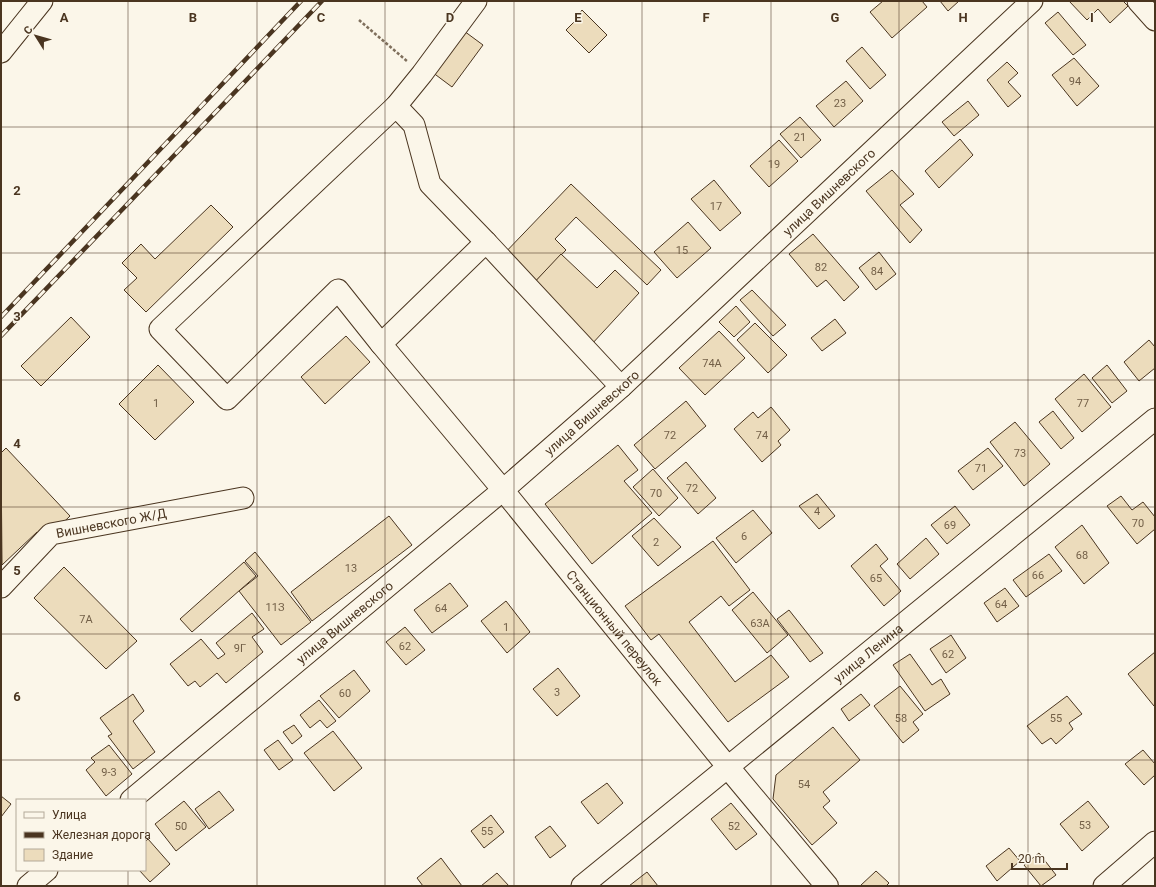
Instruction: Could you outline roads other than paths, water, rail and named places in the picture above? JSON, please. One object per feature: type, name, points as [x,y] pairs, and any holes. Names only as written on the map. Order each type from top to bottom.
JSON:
[{"type":"main road","points":[[727,766],[828,886]]},
{"type":"street","points":[[1,52],[42,1]]},
{"type":"street","points":[[476,1],[422,74],[396,106],[414,125],[430,184],[621,387]]},
{"type":"street","name":"улица Вишневского","points":[[132,799],[503,490],[621,387],[1032,1]]},
{"type":"street","points":[[1138,1],[1155,20]]},
{"type":"street","name":"Станционный переулок","points":[[396,106],[160,329],[227,400],[338,290],[380,344],[503,490],[727,766]]},
{"type":"street","points":[[380,344],[486,242]]},
{"type":"street","name":"улица Ленина","points":[[582,886],[727,766],[1155,419]]},
{"type":"street","name":"Вишневского Ж/Д","points":[[1,587],[51,534],[243,498]]},
{"type":"street","points":[[1104,886],[1155,842]]},
{"type":"street","points":[[28,886],[46,871]]},
{"type":"railway","points":[[1,317],[301,1]]},
{"type":"railway","points":[[1,336],[322,1]]}]
